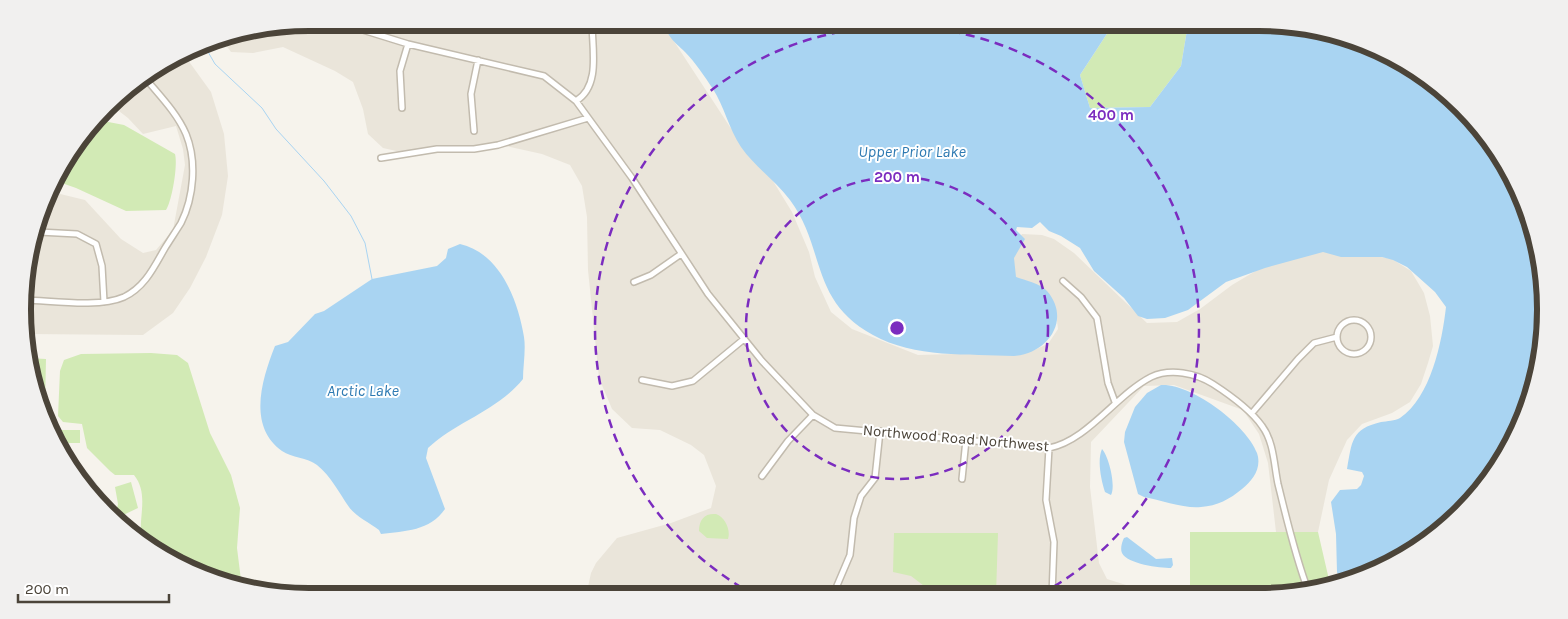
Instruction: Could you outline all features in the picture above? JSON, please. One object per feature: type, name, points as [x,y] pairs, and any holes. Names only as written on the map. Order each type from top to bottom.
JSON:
[{"type":"street","name":"Northwood Road Northwest","points":[[366,31],[408,44],[544,76],[576,101],[632,178],[698,281],[744,339],[813,415],[835,428],[1049,448],[1074,438],[1138,384],[1154,376],[1172,372],[1189,374],[1206,380],[1252,413],[1263,427],[1271,446],[1295,556],[1305,583]]},
{"type":"street","points":[[576,101],[584,96],[591,84],[592,31]]},
{"type":"street","points":[[402,108],[400,71],[408,44]]},
{"type":"street","points":[[474,132],[471,94],[478,60]]},
{"type":"street","points":[[32,300],[104,302],[132,292],[145,281],[181,222],[188,203],[192,179],[186,134],[175,115],[149,83]]},
{"type":"street","points":[[381,158],[437,149],[474,149],[498,145],[588,118]]},
{"type":"street","points":[[42,232],[77,234],[96,244],[102,266],[104,302]]},
{"type":"street","points":[[634,282],[651,275],[681,254]]},
{"type":"street","points":[[1062,281],[1081,297],[1097,318],[1108,383],[1115,402]]},
{"type":"street","points":[[1352,319],[1366,324],[1372,335],[1367,348],[1353,354],[1344,351],[1337,337],[1342,324],[1352,319]]},
{"type":"street","points":[[1252,413],[1314,343],[1337,337]]},
{"type":"street","points":[[642,380],[672,386],[693,381],[744,339]]},
{"type":"street","points":[[762,476],[788,440],[813,415]]},
{"type":"street","points":[[836,588],[850,555],[854,518],[861,496],[875,478],[880,432]]},
{"type":"street","points":[[962,480],[966,440]]},
{"type":"street","points":[[1049,448],[1046,500],[1054,542],[1052,588]]},
{"type":"shaded area","points":[[310,31],[667,31],[730,127],[773,181],[792,212],[809,252],[815,277],[831,312],[852,329],[918,355],[1029,352],[1048,344],[1058,329],[1056,313],[1017,280],[1012,267],[1013,248],[1022,234],[1042,235],[1054,239],[1074,253],[1147,323],[1177,322],[1200,309],[1232,285],[1259,269],[1312,244],[1392,259],[1411,271],[1424,293],[1430,316],[1433,346],[1421,384],[1410,402],[1392,413],[1362,424],[1347,440],[1329,480],[1318,532],[1276,532],[1268,463],[1259,434],[1243,410],[1174,385],[1144,386],[1091,442],[1090,487],[1099,563],[1107,579],[1126,585],[1156,588],[588,588],[591,573],[596,563],[617,538],[671,523],[711,508],[716,486],[704,455],[691,445],[660,430],[632,428],[612,409],[599,378],[588,270],[587,217],[582,186],[570,165],[542,154],[497,144],[401,152],[383,148],[368,134],[363,109],[353,82],[335,71],[283,47],[253,53],[231,52],[225,44],[273,34]]},
{"type":"shaded area","points":[[187,59],[211,92],[224,134],[228,176],[222,215],[206,257],[190,288],[173,313],[143,335],[33,334],[32,291],[37,255],[46,220],[57,193],[85,200],[121,239],[143,253],[156,250],[173,230],[185,165],[183,149],[176,126],[143,134],[117,109],[155,78]]},
{"type":"shaded area","points":[[79,462],[97,484],[94,486],[78,463]]},
{"type":"green space","points":[[1109,31],[1187,31],[1181,66],[1150,107],[1090,108],[1080,75]]},
{"type":"green space","points":[[105,121],[124,125],[175,154],[174,183],[166,210],[126,211],[62,183],[78,155]]},
{"type":"green space","points":[[151,353],[177,355],[188,363],[210,433],[231,475],[240,508],[237,548],[241,579],[203,567],[186,559],[141,531],[141,491],[134,475],[115,475],[87,448],[82,424],[63,422],[58,416],[60,371],[64,360],[81,354]]},
{"type":"green space","points":[[36,358],[46,359],[45,396]]},
{"type":"green space","points":[[59,430],[80,430],[80,443],[66,443]]},
{"type":"green space","points":[[131,482],[138,508],[122,515],[117,510],[118,504],[115,487]]},
{"type":"green space","points":[[716,514],[726,524],[729,532],[728,539],[707,538],[699,531],[703,518]]},
{"type":"green space","points":[[1190,532],[1318,532],[1329,579],[1277,587],[1190,588]]},
{"type":"green space","points":[[894,533],[998,533],[996,588],[927,588],[911,576],[893,572]]},
{"type":"water","name":"Upper Prior Lake","points":[[668,31],[1109,31],[1080,75],[1090,108],[1150,107],[1181,66],[1187,31],[1258,31],[1295,34],[1331,41],[1365,52],[1413,78],[1442,100],[1468,126],[1499,170],[1516,203],[1522,220],[1534,273],[1537,310],[1536,328],[1527,382],[1516,416],[1508,433],[1479,479],[1442,519],[1398,550],[1365,567],[1348,573],[1338,576],[1337,572],[1336,534],[1331,502],[1340,490],[1357,489],[1361,485],[1364,476],[1362,472],[1347,469],[1352,444],[1358,433],[1364,428],[1398,419],[1411,409],[1427,383],[1438,352],[1446,307],[1435,292],[1407,267],[1382,257],[1341,257],[1323,252],[1265,268],[1226,282],[1188,310],[1165,318],[1147,319],[1138,316],[1124,298],[1094,271],[1080,248],[1049,231],[1040,222],[1032,228],[1017,227],[1016,230],[1025,239],[1014,258],[1016,277],[1041,286],[1047,291],[1054,302],[1057,313],[1056,324],[1046,342],[1026,354],[1014,356],[960,355],[906,348],[873,335],[853,321],[838,306],[828,290],[801,218],[790,200],[741,147],[713,89],[692,60],[674,42]]},
{"type":"water","name":"Arctic Lake","points":[[460,244],[474,249],[486,257],[505,280],[512,294],[524,337],[523,379],[513,390],[489,408],[451,430],[428,448],[426,458],[445,509],[439,516],[432,522],[416,529],[381,534],[379,530],[352,510],[322,469],[309,460],[282,451],[271,441],[264,429],[261,415],[262,387],[275,346],[288,342],[315,314],[324,311],[372,279],[437,266],[446,258],[448,249]]},
{"type":"water","points":[[1161,385],[1173,386],[1202,398],[1230,419],[1251,442],[1258,458],[1256,473],[1250,482],[1233,496],[1212,505],[1188,507],[1138,494],[1124,442],[1125,432],[1135,407],[1147,393]]},
{"type":"water","points":[[1102,449],[1111,472],[1113,485],[1111,495],[1105,492],[1101,476],[1100,459]]},
{"type":"water","points":[[1127,537],[1156,559],[1172,558],[1173,565],[1171,568],[1144,565],[1125,557],[1121,551],[1123,540]]},
{"type":"waterway","points":[[207,51],[215,64],[262,108],[276,129],[324,181],[351,216],[365,243],[372,279]]}]
